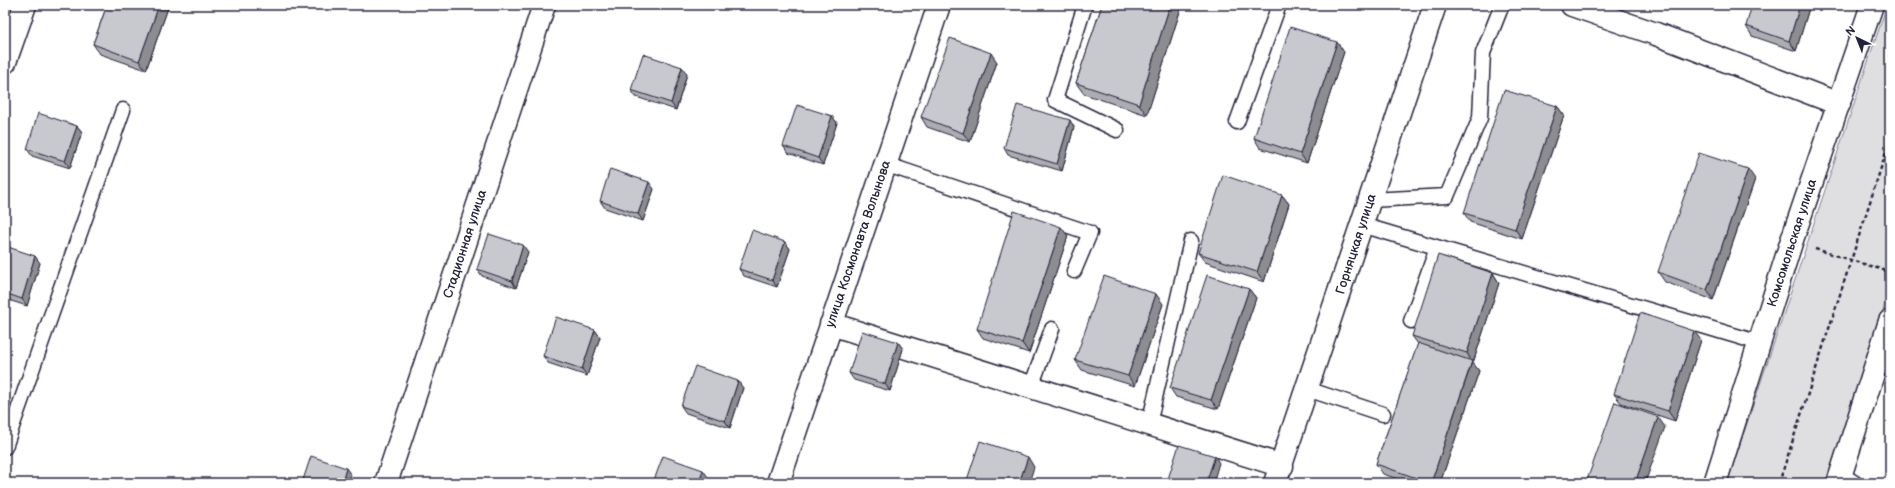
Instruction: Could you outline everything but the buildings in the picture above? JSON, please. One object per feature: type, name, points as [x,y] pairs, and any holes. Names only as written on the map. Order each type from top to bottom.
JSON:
[{"type":"street","points":[[5,62],[25,5]]},
{"type":"street","name":"Стадионная улица","points":[[386,483],[544,5]]},
{"type":"street","name":"улица Космонавта Волынова","points":[[778,483],[939,5]]},
{"type":"street","name":"Горняцкая улица","points":[[1278,474],[1435,5]]},
{"type":"street","points":[[1572,5],[1656,34],[1839,104]]},
{"type":"street","name":"Комсомольская улица","points":[[1715,483],[1791,243],[1872,5]]},
{"type":"street","points":[[1845,480],[1890,321]]},
{"type":"street","points":[[831,324],[1149,424],[1278,474]]},
{"type":"lane","points":[[1085,5],[1055,100],[1117,130]]},
{"type":"lane","points":[[1237,122],[1279,5]]},
{"type":"lane","points":[[1370,200],[1447,196],[1480,118],[1482,53],[1502,5]]},
{"type":"lane","points":[[5,447],[123,110]]},
{"type":"lane","points":[[886,164],[1090,233],[1074,271]]},
{"type":"lane","points":[[1362,225],[1760,343]]},
{"type":"lane","points":[[1149,424],[1190,241]]},
{"type":"lane","points":[[1411,321],[1437,248]]},
{"type":"lane","points":[[1031,387],[1052,329]]},
{"type":"lane","points":[[1307,389],[1383,414]]},
{"type":"path","points":[[1779,483],[1890,140]]},
{"type":"path","points":[[1791,243],[1890,272]]},
{"type":"shaded area","points":[[1887,5],[1890,5],[1890,288],[1829,483],[1727,483]]}]
